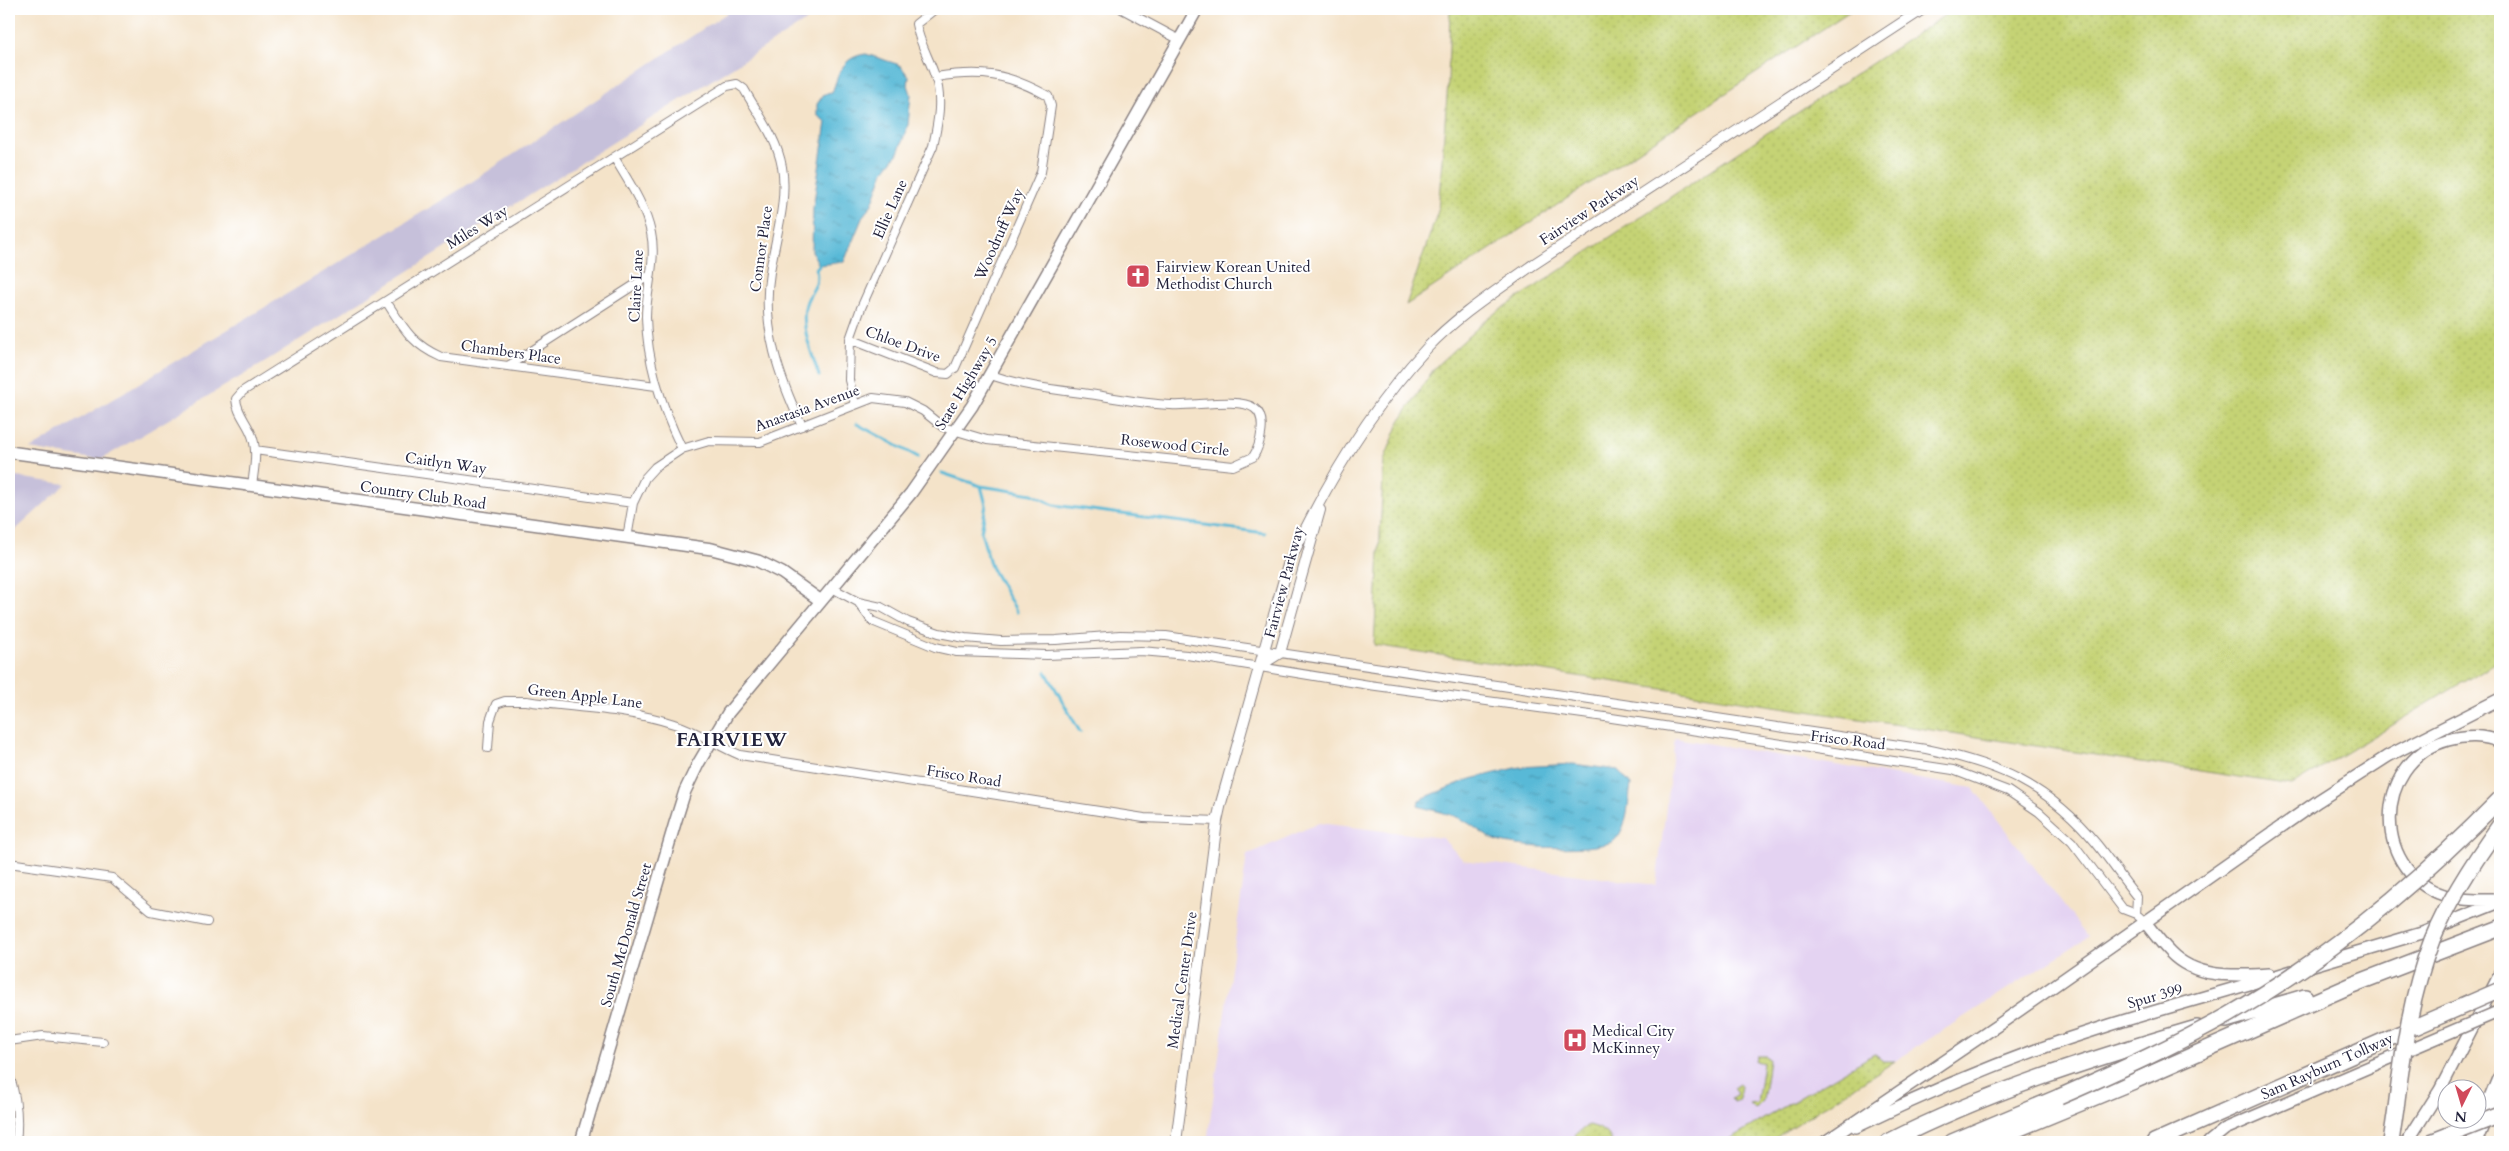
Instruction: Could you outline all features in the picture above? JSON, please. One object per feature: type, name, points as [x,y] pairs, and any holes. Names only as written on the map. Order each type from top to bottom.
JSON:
[{"type":"highway","points":[[1952,1142],[2059,1097],[2174,1045],[2230,1014],[2289,977],[2384,908],[2432,867],[2500,799]]},
{"type":"highway","points":[[2391,1142],[2409,1020],[2423,966],[2433,939],[2463,879],[2500,825]]},
{"type":"highway","points":[[1986,1142],[2134,1081],[2352,985],[2500,928]]},
{"type":"highway","points":[[1888,1142],[1980,1099],[2052,1072],[2352,985]]},
{"type":"highway","name":"Sam Rayburn Tollway","points":[[2154,1142],[2500,990]]},
{"type":"highway","points":[[2474,1142],[2500,1079]]},
{"type":"highway","points":[[2431,1142],[2500,1116]]},
{"type":"main road","name":"State Highway 5","points":[[711,741],[745,690],[912,493],[954,432],[991,375],[1197,9]]},
{"type":"main road","name":"Country Club Road","points":[[9,452],[712,550],[758,561],[782,573],[821,601]]},
{"type":"main road","points":[[1826,1142],[2140,918],[2318,801],[2388,756],[2500,700]]},
{"type":"main road","points":[[2500,742],[2472,736],[2455,738],[2437,743],[2425,751],[2414,759],[2398,781],[2392,798],[2390,816],[2392,837],[2398,856],[2419,881],[2451,897],[2500,901]]},
{"type":"main road","name":"South McDonald Street","points":[[581,1142],[685,791],[711,741]]},
{"type":"main road","name":"Spur 399","points":[[1826,1142],[1906,1102],[2024,1054],[2111,1025],[2422,933],[2478,912],[2500,901]]},
{"type":"main road","points":[[2140,918],[2170,952],[2186,964],[2202,971],[2221,975],[2285,974]]},
{"type":"main road","points":[[2407,1142],[2440,1090],[2500,974]]},
{"type":"main road","points":[[2201,1142],[2225,1129],[2500,1011]]},
{"type":"main road","points":[[2209,1142],[2225,1129]]},
{"type":"street","name":"Ellie Lane","points":[[855,404],[849,380],[850,339],[861,308],[933,146],[939,95],[936,77],[917,34],[916,24],[935,9]]},
{"type":"street","points":[[1122,9],[1180,40]]},
{"type":"street","name":"Fairview Parkway","points":[[1217,821],[1258,667],[1288,565],[1344,457],[1384,399],[1427,348],[1453,324],[1534,264],[1923,9]]},
{"type":"street","name":"Woodruff Way","points":[[936,77],[968,72],[1001,76],[1048,96],[1051,106],[1040,172],[955,368],[948,374]]},
{"type":"street","name":"Miles Way","points":[[255,450],[251,433],[237,408],[236,399],[243,391],[728,86],[737,84]]},
{"type":"street","name":"Connor Place","points":[[737,84],[744,89],[777,145],[782,168],[783,190],[769,275],[768,312],[770,343],[779,375],[802,426]]},
{"type":"street","name":"Claire Lane","points":[[614,157],[645,211],[651,233],[653,254],[646,317],[656,386],[668,420],[682,449]]},
{"type":"street","points":[[508,366],[650,275]]},
{"type":"street","name":"Chambers Place","points":[[386,301],[413,340],[423,349],[441,357],[656,386]]},
{"type":"street","name":"Chloe Drive","points":[[850,339],[938,373],[948,374]]},
{"type":"street","name":"Rosewood Circle","points":[[954,432],[988,440],[1233,466],[1253,457],[1258,446],[1262,428],[1260,416],[1257,410],[1244,404],[1169,405],[1017,384],[991,375]]},
{"type":"street","name":"Anastasia Avenue","points":[[627,538],[633,503],[642,483],[655,467],[682,449],[709,441],[760,442],[872,398],[905,402],[923,411],[943,427],[954,432]]},
{"type":"street","points":[[252,486],[255,450]]},
{"type":"street","name":"Caitlyn Way","points":[[255,450],[633,503]]},
{"type":"street","name":"Fairview Parkway","points":[[1258,667],[1280,653],[1326,493]]},
{"type":"street","points":[[832,588],[858,602],[881,607],[908,622],[939,633],[1001,641],[1056,640],[1120,635],[1166,636],[1685,713],[1958,756],[1996,767],[2038,789],[2058,804],[2096,843],[2137,897],[2140,918]]},
{"type":"street","name":"Frisco Road","points":[[858,602],[872,621],[935,647],[957,652],[1056,655],[1141,651],[1187,655],[1445,696],[1953,770],[2008,791],[2039,812],[2072,842],[2122,909],[2140,918]]},
{"type":"street","points":[[1056,640],[1056,655]]},
{"type":"street","points":[[1445,696],[1448,678]]},
{"type":"street","name":"Green Apple Lane","points":[[488,748],[490,721],[496,704],[505,701],[526,701],[659,719],[689,729],[711,741]]},
{"type":"street","points":[[1683,730],[1685,713]]},
{"type":"street","name":"Frisco Road","points":[[711,741],[724,749],[740,755],[1144,818],[1217,821]]},
{"type":"street","points":[[1953,770],[1958,756]]},
{"type":"street","name":"Medical Center Drive","points":[[1176,1142],[1217,821]]},
{"type":"street","points":[[9,863],[112,878],[151,911],[207,922]]},
{"type":"street","points":[[9,1041],[43,1036],[103,1042]]},
{"type":"street","points":[[9,1074],[17,1098],[18,1126],[16,1142]]},
{"type":"shaded area","points":[[733,9],[825,9],[245,374],[100,460],[30,449],[464,187]]},
{"type":"shaded area","points":[[9,476],[66,484],[9,536]]},
{"type":"shaded area","name":"Medical City McKinney","points":[[1675,738],[1973,788],[2088,937],[1769,1142],[1207,1142],[1247,855],[1319,823],[1442,838],[1463,860],[1656,885]]},
{"type":"green space","points":[[1450,9],[1853,9],[1406,305],[1438,211],[1448,83]]},
{"type":"green space","points":[[1954,9],[2500,9],[2500,660],[2292,785],[1374,645],[1384,460],[1400,421],[1435,367],[1488,318]]},
{"type":"green space","points":[[1874,1054],[1883,1061],[1895,1061],[1769,1142],[1724,1142]]},
{"type":"green space","points":[[1757,1056],[1766,1056],[1769,1060],[1763,1101],[1755,1109],[1749,1104],[1757,1103],[1763,1063],[1756,1061]]},
{"type":"green space","points":[[1739,1084],[1741,1086],[1739,1100],[1734,1102],[1731,1098],[1737,1094],[1733,1088]]},
{"type":"green space","points":[[1588,1125],[1603,1130],[1612,1142],[1574,1142],[1576,1134]]},
{"type":"water","points":[[866,54],[900,65],[909,77],[908,85],[911,94],[908,125],[898,153],[884,171],[872,204],[863,216],[844,262],[819,265],[812,252],[813,208],[826,122],[817,115],[817,104],[824,94],[832,93],[840,73],[847,62]]},
{"type":"water","points":[[1573,764],[1618,770],[1631,785],[1623,828],[1615,840],[1607,844],[1558,848],[1498,841],[1460,818],[1418,806],[1419,800],[1467,780],[1520,767]]},
{"type":"waterway","points":[[819,265],[816,269],[815,286],[806,302],[804,316],[808,342],[819,376]]},
{"type":"waterway","points":[[857,424],[918,457]]},
{"type":"waterway","points":[[942,473],[981,486],[986,505],[981,532],[991,567],[1017,612]]},
{"type":"waterway","points":[[981,486],[1032,494],[1054,505],[1265,533]]},
{"type":"waterway","points":[[1046,672],[1080,732]]},
{"type":"place","name":"Fairview Korean United Methodist Church","points":[[1138,276]]},
{"type":"place","name":"Medical City McKinney","points":[[1575,1040]]},
{"type":"district","name":"FAIRVIEW","points":[[732,739]]}]
